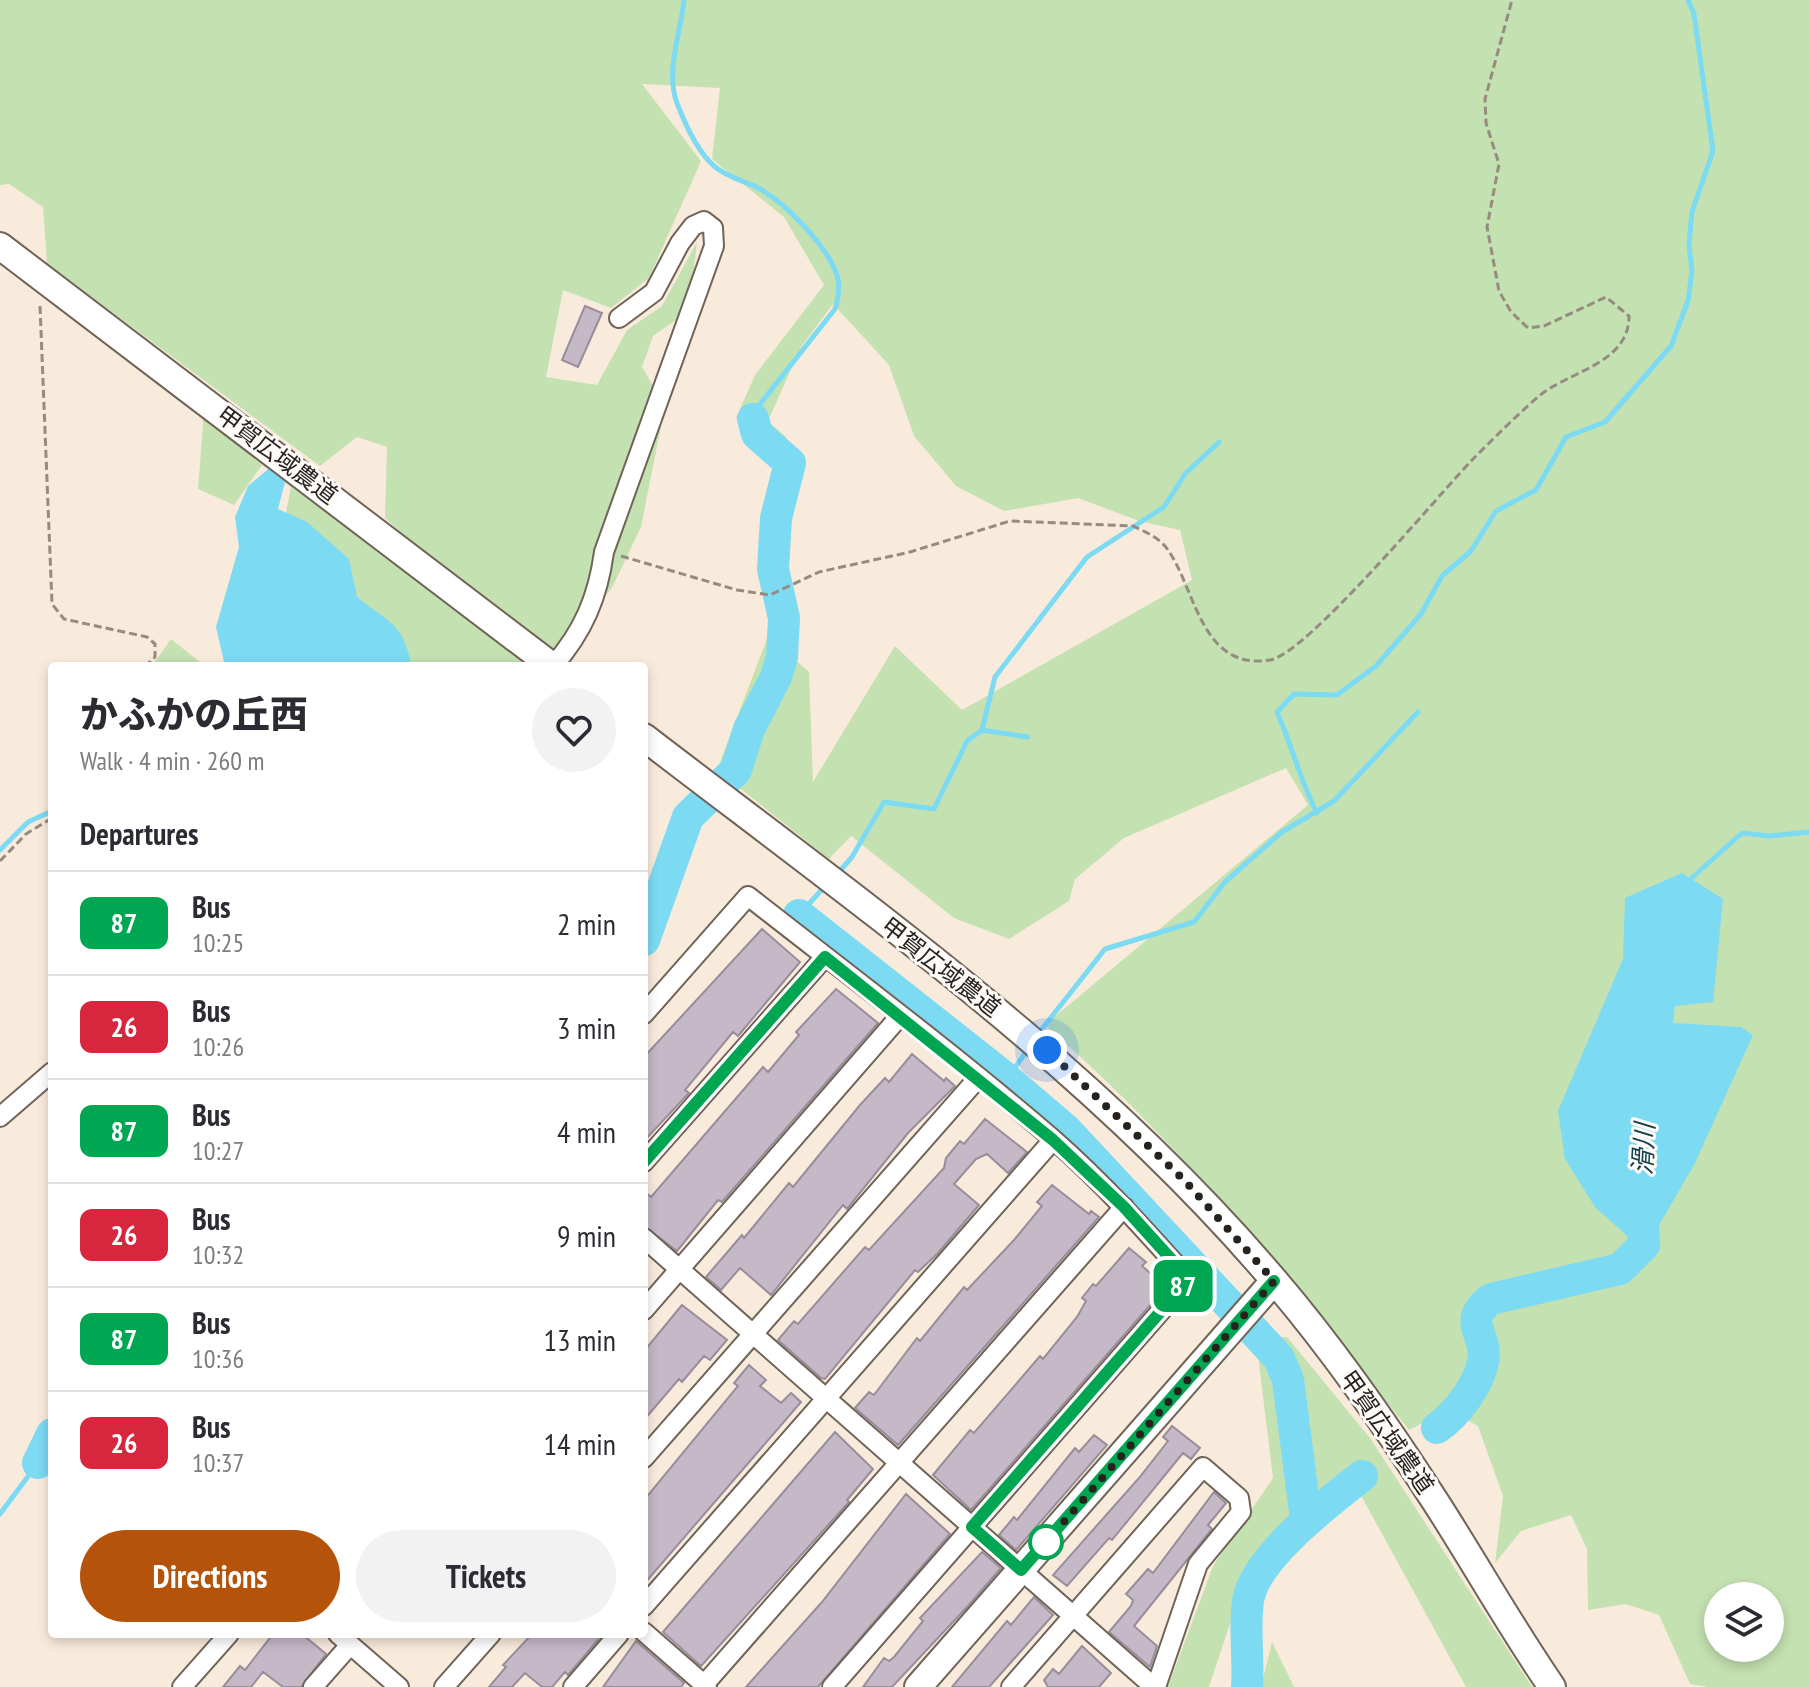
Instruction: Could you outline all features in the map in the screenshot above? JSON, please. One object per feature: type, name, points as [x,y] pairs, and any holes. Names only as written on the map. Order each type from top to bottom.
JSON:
[{"type":"street","points":[[556,662],[570,647],[589,616],[600,582],[604,552],[714,246],[713,228],[704,221],[693,226],[654,292],[619,318]]},
{"type":"street","name":"甲賀広域農道","points":[[0,246],[547,662]]},
{"type":"street","name":"甲賀広域農道","points":[[648,740],[1047,1050],[1185,1181],[1274,1281],[1383,1425],[1552,1687]]},
{"type":"street","points":[[648,1009],[748,896],[1053,1140],[1124,1207],[1189,1279],[832,1687]]},
{"type":"street","points":[[648,1157],[825,957]]},
{"type":"street","points":[[648,1305],[900,1016]]},
{"type":"street","points":[[0,1117],[48,1075]]},
{"type":"street","points":[[648,1453],[978,1078]]},
{"type":"street","points":[[648,1601],[1053,1140]]},
{"type":"street","points":[[648,1636],[704,1686],[1124,1207]]},
{"type":"street","points":[[648,1242],[1073,1616],[1155,1687],[1198,1564],[1241,1512],[1239,1498],[1203,1467],[1073,1616],[1011,1687]]},
{"type":"street","points":[[918,1687],[1274,1281]]},
{"type":"street","points":[[182,1687],[225,1638]]},
{"type":"street","points":[[444,1687],[487,1638]]},
{"type":"street","points":[[573,1687],[616,1638]]},
{"type":"street","points":[[313,1687],[344,1639],[399,1687]]},
{"type":"path","points":[[604,552],[737,590],[770,595],[819,572],[910,552],[1010,521],[1133,526],[1150,534],[1167,548],[1209,634],[1223,651],[1246,658],[1272,660],[1294,646],[1354,590],[1499,433],[1542,394],[1606,358],[1629,330],[1629,316],[1606,297],[1544,326],[1528,328],[1511,312],[1499,291],[1487,227],[1499,164],[1486,123],[1485,99],[1512,0]]},
{"type":"path","points":[[40,305],[52,604],[64,619],[147,637],[155,644],[155,657],[149,662]]},
{"type":"path","points":[[0,861],[26,834],[48,820]]},
{"type":"green space","points":[[0,0],[1809,0],[1809,1687],[1708,1687],[1690,1684],[1659,1615],[1626,1604],[1588,1610],[1587,1549],[1571,1515],[1521,1531],[1495,1563],[1503,1496],[1478,1426],[1448,1410],[1409,1430],[1281,1271],[1191,1168],[1096,1071],[1045,1025],[1308,805],[1286,768],[1124,838],[1075,879],[1069,901],[1009,939],[954,918],[851,836],[829,859],[717,770],[768,636],[809,672],[813,782],[895,646],[962,710],[1192,580],[1180,530],[1139,521],[1078,498],[1004,511],[956,486],[914,436],[889,365],[833,304],[801,347],[768,421],[787,438],[765,451],[736,418],[755,375],[824,285],[784,217],[712,159],[720,88],[642,84],[701,161],[649,278],[611,308],[563,290],[546,377],[597,385],[627,330],[662,306],[697,242],[689,311],[653,336],[642,367],[665,406],[641,527],[613,586],[558,662],[395,662],[285,517],[291,487],[262,465],[234,505],[198,489],[204,412],[451,578],[385,518],[387,447],[357,437],[320,466],[47,264],[43,207],[9,184],[0,185]]},
{"type":"green space","points":[[171,639],[200,662],[155,662]]},
{"type":"green space","points":[[1287,1337],[1370,1438],[1532,1687],[1466,1687],[1352,1479],[1291,1524],[1245,1578],[1209,1687],[1168,1687],[1213,1566],[1273,1478],[1256,1339]]},
{"type":"green space","points":[[1272,1642],[1294,1687],[1261,1687]]},
{"type":"water","points":[[272,466],[285,482],[278,509],[307,522],[349,559],[357,597],[393,624],[404,640],[410,662],[224,662],[216,627],[239,547],[235,517],[248,486]]},
{"type":"water","points":[[1682,873],[1723,899],[1713,1002],[1675,1006],[1673,1023],[1741,1027],[1753,1035],[1695,1163],[1644,1251],[1595,1207],[1565,1159],[1558,1111],[1623,959],[1625,898]]},
{"type":"building","points":[[585,306],[602,313],[578,367],[562,360]]},
{"type":"building","points":[[762,929],[800,962],[738,1036],[733,1032],[685,1090],[689,1093],[648,1137],[648,1053]]},
{"type":"building","points":[[836,989],[878,1023],[722,1202],[718,1200],[677,1251],[648,1229],[648,1194],[651,1197],[763,1067],[768,1072],[799,1035],[796,1032]]},
{"type":"building","points":[[912,1054],[944,1081],[946,1078],[955,1086],[908,1133],[847,1209],[843,1205],[771,1295],[740,1268],[721,1290],[706,1277],[742,1235],[744,1238],[789,1183],[793,1187],[860,1105],[885,1078],[889,1082]]},
{"type":"building","points":[[985,1119],[1027,1152],[1008,1173],[987,1154],[976,1159],[954,1184],[979,1205],[938,1253],[918,1272],[915,1270],[825,1379],[821,1378],[778,1340],[794,1321],[798,1324],[865,1247],[869,1250],[944,1168],[946,1158],[960,1141],[964,1144]]},
{"type":"building","points":[[1052,1185],[1089,1214],[1091,1211],[1099,1217],[898,1445],[855,1408],[869,1392],[874,1395],[917,1338],[920,1341],[964,1287],[967,1290],[1014,1240],[1042,1206],[1037,1202]]},
{"type":"building","points":[[1129,1248],[1146,1262],[1142,1266],[1166,1287],[971,1510],[933,1475],[970,1430],[974,1433],[1040,1356],[1043,1359],[1077,1317],[1086,1301],[1082,1298]]},
{"type":"building","points":[[682,1305],[727,1340],[710,1360],[704,1356],[682,1382],[679,1379],[648,1415],[648,1346]]},
{"type":"building","points":[[749,1365],[766,1380],[760,1386],[781,1403],[791,1393],[801,1402],[648,1579],[648,1495],[738,1386],[734,1383]]},
{"type":"building","points":[[1172,1426],[1200,1448],[1191,1459],[1183,1453],[1112,1540],[1109,1538],[1067,1586],[1053,1575],[1139,1478],[1168,1441],[1163,1437]]},
{"type":"building","points":[[835,1432],[873,1469],[847,1500],[849,1502],[701,1666],[663,1632]]},
{"type":"building","points":[[1094,1435],[1107,1445],[1016,1550],[999,1535],[1014,1517],[1017,1520],[1075,1448],[1079,1452]]},
{"type":"building","points":[[1214,1492],[1226,1503],[1208,1525],[1212,1529],[1134,1626],[1157,1646],[1150,1667],[1109,1632],[1131,1606],[1133,1600],[1126,1594],[1148,1569],[1153,1573]]},
{"type":"building","points":[[906,1494],[950,1534],[818,1687],[746,1687],[822,1602]]},
{"type":"building","points":[[982,1552],[1001,1568],[967,1607],[892,1687],[863,1687],[884,1658],[889,1661],[894,1657],[923,1621],[920,1618]]},
{"type":"building","points":[[1034,1597],[1053,1615],[989,1687],[952,1687],[1007,1621],[1011,1625]]},
{"type":"building","points":[[270,1638],[307,1638],[326,1654],[301,1687],[283,1687],[263,1672],[251,1687],[223,1687],[240,1666],[245,1670]]},
{"type":"building","points":[[528,1638],[600,1638],[568,1675],[565,1672],[552,1687],[542,1687],[525,1673],[512,1687],[489,1687],[506,1667],[503,1665]]},
{"type":"building","points":[[636,1641],[684,1683],[681,1687],[603,1687]]},
{"type":"building","points":[[1082,1646],[1111,1673],[1099,1687],[1048,1687],[1044,1680],[1053,1669],[1059,1674]]},
{"type":"waterway","points":[[684,0],[673,78],[677,103],[692,137],[714,166],[764,191],[790,212],[826,253],[838,279],[835,309],[757,408],[753,419]]},
{"type":"waterway","points":[[1317,813],[1277,712],[1294,694],[1337,695],[1376,666],[1421,614],[1442,576],[1471,551],[1496,511],[1536,490],[1566,437],[1605,422],[1671,346],[1688,301],[1692,271],[1689,245],[1692,212],[1713,151],[1694,14],[1688,0]]},
{"type":"waterway","points":[[648,929],[688,817],[736,770],[749,729],[776,677],[782,657],[784,618],[773,569],[776,518],[790,463],[757,434],[753,419]]},
{"type":"waterway","points":[[838,873],[852,857],[884,802],[934,809],[967,741],[982,730],[995,677],[1087,557],[1164,507],[1185,474],[1219,442]]},
{"type":"waterway","points":[[1038,1034],[1105,949],[1194,922],[1225,882],[1282,832],[1334,801],[1418,712]]},
{"type":"waterway","points":[[982,730],[1028,737]]},
{"type":"waterway","points":[[0,850],[28,822],[48,813]]},
{"type":"waterway","name":"滑川","points":[[1686,883],[1742,833],[1770,836],[1809,832]]},
{"type":"waterway","points":[[799,915],[825,886]]},
{"type":"waterway","points":[[799,915],[998,1072],[1066,1130],[1279,1358],[1288,1380],[1306,1519]]},
{"type":"waterway","points":[[1007,1079],[1028,1049]]},
{"type":"waterway","name":"滑川","points":[[1437,1428],[1466,1399],[1477,1380],[1484,1352],[1476,1322],[1482,1307],[1491,1299],[1620,1269],[1644,1245],[1642,1208]]},
{"type":"waterway","points":[[38,1463],[48,1442]]},
{"type":"waterway","points":[[0,1514],[38,1463]]},
{"type":"waterway","name":"滑川","points":[[1247,1687],[1247,1612],[1253,1584],[1278,1549],[1295,1532],[1362,1476]]},
{"type":"bus line","name":"87","points":[[648,1157],[825,957],[915,1026],[1053,1140],[1124,1207],[1189,1279],[972,1527],[1021,1570],[1274,1281]]},
{"type":"route","points":[[1046,1542],[1041,1548],[1274,1281],[1185,1181],[1047,1050]]}]
